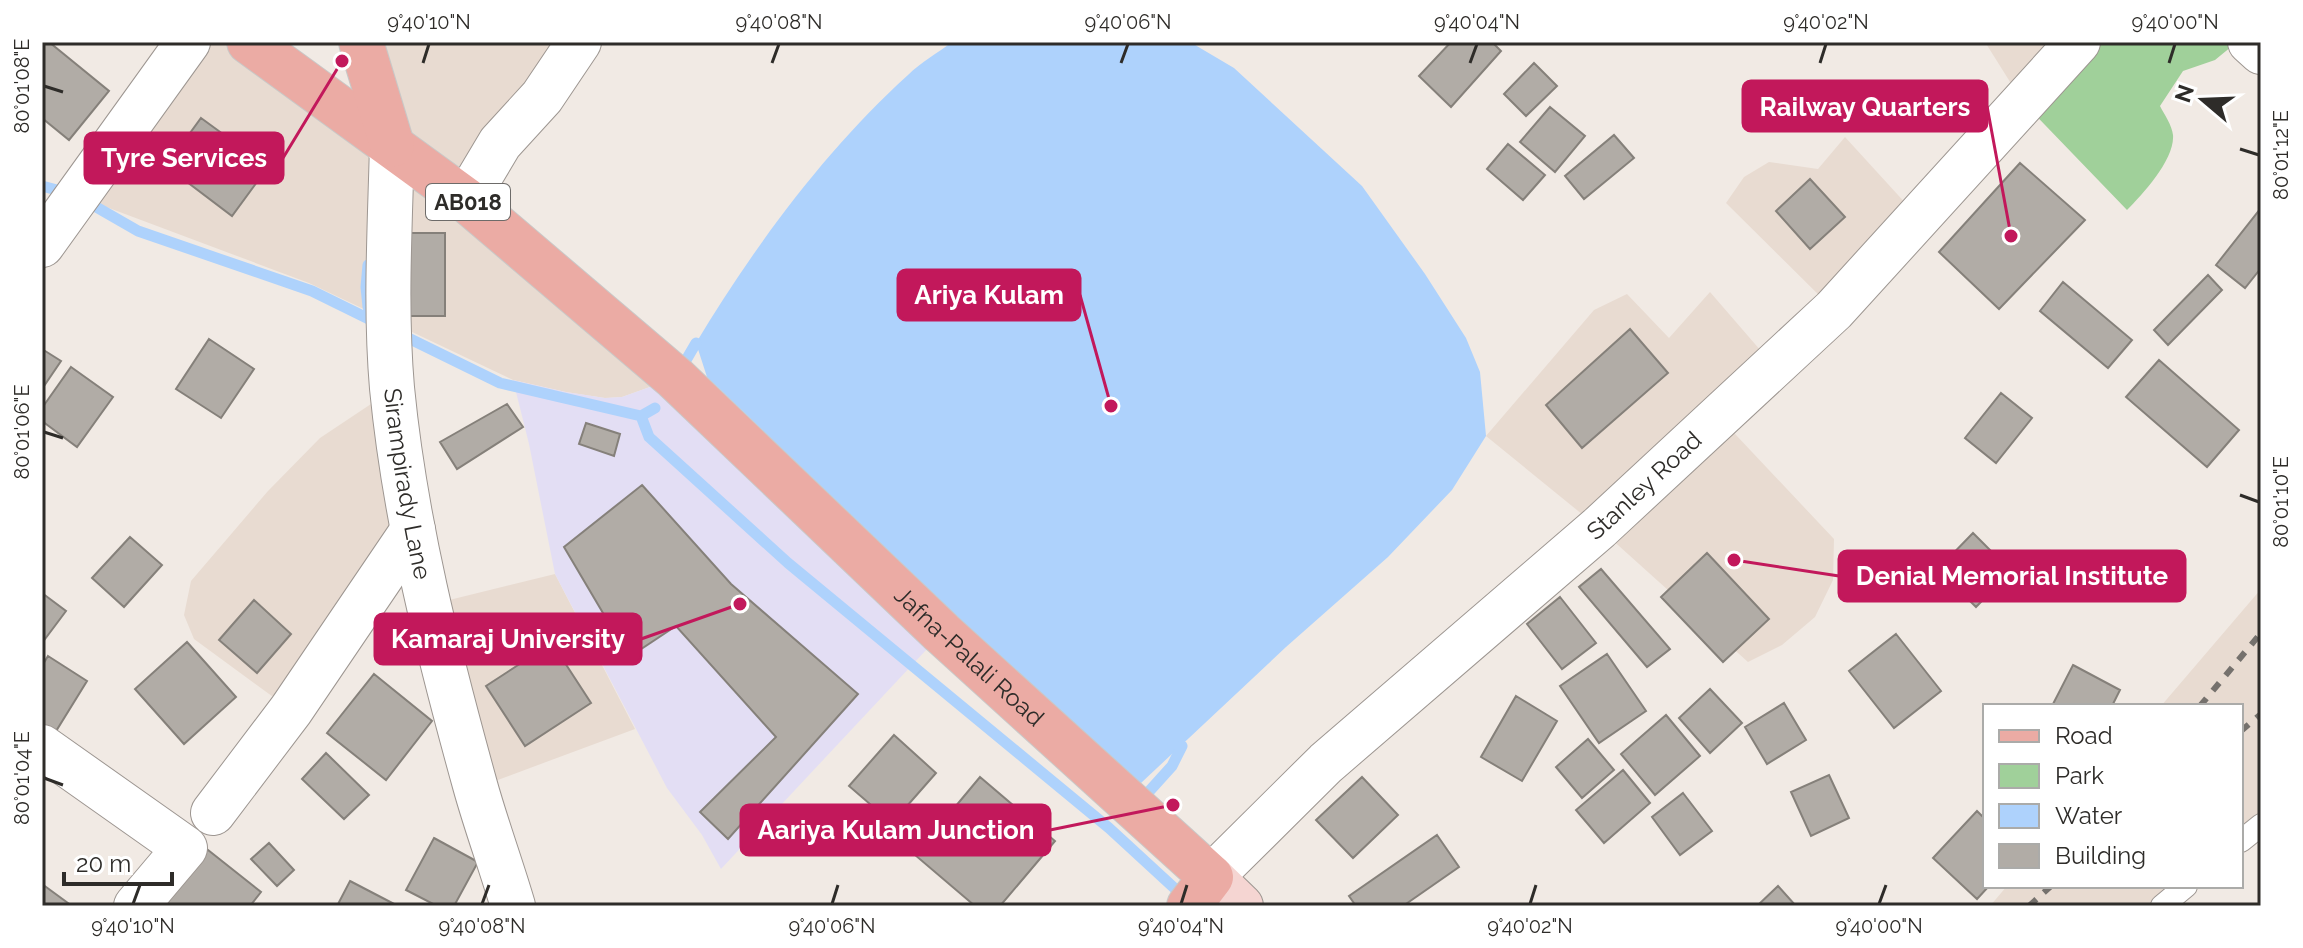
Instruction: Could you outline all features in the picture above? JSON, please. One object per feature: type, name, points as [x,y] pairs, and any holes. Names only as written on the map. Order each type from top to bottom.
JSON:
[{"type":"main road","name":"Jafna-Palali Road","points":[[249,42],[466,200],[688,390],[1210,895]]},
{"type":"main road","points":[[361,42],[392,145]]},
{"type":"street","points":[[42,245],[188,42]]},
{"type":"street","points":[[466,200],[500,143],[542,97],[579,42]]},
{"type":"street","name":"Stanley Road","points":[[1210,895],[1326,763],[1599,528],[1834,310],[2078,42]]},
{"type":"street","points":[[2250,42],[2261,52]]},
{"type":"street","name":"Sirampirady Lane","points":[[392,145],[387,320],[392,390],[413,530],[465,746],[513,906]]},
{"type":"street","points":[[213,813],[291,710],[413,530]]},
{"type":"street","points":[[42,747],[185,848],[136,906]]},
{"type":"lane","points":[[2243,839],[2261,825]]},
{"type":"lane","points":[[2162,906],[2184,888]]},
{"type":"shaded area","points":[[188,42],[249,42],[391,145],[361,42],[579,42],[467,200],[675,378],[622,397],[605,398],[513,380],[309,283],[77,196]]},
{"type":"shaded area","points":[[1985,42],[2078,42],[2022,101]]},
{"type":"shaded area","points":[[1845,137],[1919,218],[1834,310],[1726,203],[1744,177],[1769,162],[1818,169]]},
{"type":"shaded area","points":[[1710,292],[1774,366],[1720,418],[1834,539],[1833,580],[1815,617],[1782,645],[1748,662],[1599,528],[1486,436],[1594,310],[1627,294],[1669,338]]},
{"type":"shaded area","points":[[675,378],[942,633],[721,869],[702,835],[667,788],[555,574],[513,380],[605,398],[622,397]]},
{"type":"shaded area","points":[[392,390],[413,530],[291,710],[194,639],[184,615],[191,581],[268,491],[320,438]]},
{"type":"shaded area","points":[[555,574],[635,729],[476,788],[429,605]]},
{"type":"shaded area","points":[[2261,589],[2261,825],[2243,839],[2243,704],[2163,704]]},
{"type":"shaded area","points":[[2005,888],[2184,888],[2162,906],[1990,906]]},
{"type":"green space","points":[[2078,42],[2237,42],[2215,60],[2183,71],[2160,106],[2173,135],[2169,155],[2157,176],[2127,210],[2022,101]]},
{"type":"water","points":[[952,42],[1190,42],[1234,68],[1362,186],[1466,338],[1480,372],[1486,436],[1452,490],[1388,557],[1286,647],[1141,783],[1126,778],[707,377],[696,343],[742,271],[820,167],[908,75]]},
{"type":"building","points":[[42,42],[49,42],[109,91],[69,140],[42,118]]},
{"type":"building","points":[[1451,42],[1492,42],[1501,51],[1451,107],[1419,76]]},
{"type":"building","points":[[1534,63],[1557,86],[1526,116],[1504,94]]},
{"type":"building","points":[[1550,107],[1585,136],[1555,172],[1520,142]]},
{"type":"building","points":[[201,118],[268,167],[232,216],[166,166]]},
{"type":"building","points":[[1614,135],[1634,158],[1584,199],[1565,176]]},
{"type":"building","points":[[1508,144],[1545,175],[1523,200],[1487,169]]},
{"type":"building","points":[[2020,163],[2085,220],[1999,309],[1939,252]]},
{"type":"building","points":[[1810,179],[1845,217],[1810,249],[1776,211]]},
{"type":"building","points":[[2261,208],[2261,268],[2245,288],[2216,265]]},
{"type":"building","points":[[390,233],[445,233],[445,316],[390,316]]},
{"type":"building","points":[[2208,275],[2222,290],[2168,345],[2154,330]]},
{"type":"building","points":[[2063,282],[2132,340],[2108,368],[2040,311]]},
{"type":"building","points":[[1630,329],[1668,373],[1582,448],[1546,405]]},
{"type":"building","points":[[209,339],[254,369],[221,418],[176,389]]},
{"type":"building","points":[[42,349],[61,361],[42,389]]},
{"type":"building","points":[[2159,360],[2239,430],[2207,467],[2126,397]]},
{"type":"building","points":[[71,367],[113,397],[77,447],[42,421],[42,408]]},
{"type":"building","points":[[2001,393],[2032,418],[1996,463],[1965,438]]},
{"type":"building","points":[[507,404],[523,427],[457,469],[440,442]]},
{"type":"building","points":[[586,423],[620,434],[614,456],[579,444]]},
{"type":"building","points":[[642,485],[731,584],[858,694],[728,839],[700,812],[776,737],[676,626],[629,657],[564,547]]},
{"type":"building","points":[[1973,533],[2011,571],[1976,607],[1938,569]]},
{"type":"building","points":[[130,537],[162,565],[124,607],[92,578]]},
{"type":"building","points":[[1707,553],[1769,619],[1723,662],[1661,597]]},
{"type":"building","points":[[1601,569],[1670,649],[1647,667],[1579,587]]},
{"type":"building","points":[[42,593],[66,611],[42,643]]},
{"type":"building","points":[[1560,597],[1596,643],[1562,669],[1527,624]]},
{"type":"building","points":[[254,600],[291,634],[257,673],[219,640]]},
{"type":"building","points":[[1896,634],[1941,691],[1894,728],[1849,671]]},
{"type":"building","points":[[187,642],[236,697],[184,744],[135,689]]},
{"type":"building","points":[[552,643],[591,703],[525,746],[486,686]]},
{"type":"building","points":[[1607,654],[1646,711],[1599,743],[1560,686]]},
{"type":"building","points":[[48,656],[87,681],[53,736],[42,729],[42,666]]},
{"type":"building","points":[[2073,665],[2120,690],[2113,704],[2053,704]]},
{"type":"building","points":[[374,674],[432,721],[386,780],[327,733]]},
{"type":"building","points":[[1710,689],[1742,723],[1710,753],[1679,718]]},
{"type":"building","points":[[1516,696],[1557,721],[1522,781],[1481,757]]},
{"type":"building","points":[[1784,703],[1806,740],[1767,764],[1745,727]]},
{"type":"building","points":[[1666,715],[1700,756],[1655,795],[1621,754]]},
{"type":"building","points":[[894,735],[936,773],[892,823],[849,786]]},
{"type":"building","points":[[1588,739],[1614,770],[1582,798],[1556,767]]},
{"type":"building","points":[[326,753],[369,795],[344,819],[302,779]]},
{"type":"building","points":[[1623,770],[1650,803],[1604,843],[1576,810]]},
{"type":"building","points":[[1829,775],[1849,818],[1811,836],[1791,792]]},
{"type":"building","points":[[980,777],[1055,841],[1000,906],[975,906],[915,855]]},
{"type":"building","points":[[1362,777],[1398,815],[1353,858],[1316,820]]},
{"type":"building","points":[[1683,793],[1712,831],[1680,855],[1652,817]]},
{"type":"building","points":[[1977,811],[1983,817],[1983,888],[1987,888],[1977,899],[1933,858]]},
{"type":"building","points":[[1437,835],[1459,867],[1403,906],[1356,906],[1349,896]]},
{"type":"building","points":[[434,838],[478,862],[454,906],[437,906],[406,890]]},
{"type":"building","points":[[269,843],[294,870],[277,886],[251,859]]},
{"type":"building","points":[[203,846],[261,892],[250,906],[156,906]]},
{"type":"building","points":[[350,881],[398,906],[337,906]]},
{"type":"building","points":[[42,884],[72,906],[42,906]]},
{"type":"building","points":[[1778,886],[1796,906],[1757,906]]},
{"type":"waterway","points":[[42,186],[68,193]]},
{"type":"waterway","points":[[84,200],[138,231],[312,291],[377,323]]},
{"type":"waterway","points":[[368,265],[368,307]]},
{"type":"waterway","points":[[400,334],[500,383],[641,416],[655,408]]},
{"type":"waterway","points":[[679,366],[682,367],[696,343]]},
{"type":"waterway","points":[[641,416],[649,437],[788,563],[1109,828],[1184,897]]},
{"type":"waterway","points":[[1144,797],[1172,766],[1182,746]]},
{"type":"railway","points":[[2202,704],[2261,633]]},
{"type":"railway","points":[[2243,729],[2261,714]]},
{"type":"railway","points":[[2029,906],[2049,888]]},
{"type":"place","name":"Tyre Services","points":[[342,61]]},
{"type":"place","name":"Railway Quarters","points":[[2011,236]]},
{"type":"place","name":"Ariya Kulam","points":[[1111,406]]},
{"type":"place","name":"Denial Memorial Institute","points":[[1734,560]]},
{"type":"place","name":"Kamaraj University","points":[[740,604]]},
{"type":"place","name":"Aariya Kulam Junction","points":[[1173,805]]}]
